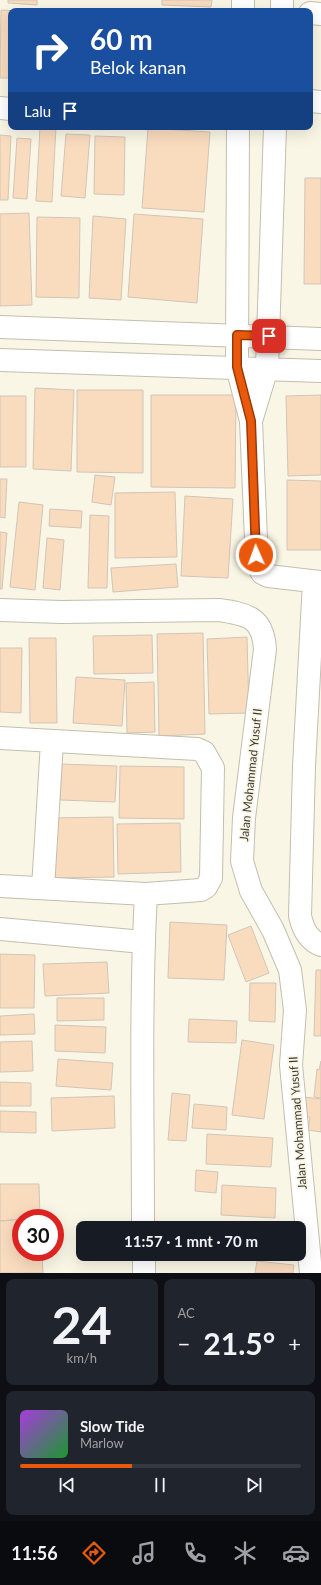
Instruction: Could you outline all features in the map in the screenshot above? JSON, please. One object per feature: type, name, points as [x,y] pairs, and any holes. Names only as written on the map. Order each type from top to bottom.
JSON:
[{"type":"street","points":[[238,130],[237,367],[251,421],[256,555],[258,568],[262,573],[268,576],[318,582],[313,767],[300,916],[303,928],[310,938],[321,945]]},
{"type":"street","points":[[251,421],[267,368],[275,130]]},
{"type":"street","points":[[0,327],[321,338]]},
{"type":"street","points":[[0,360],[321,371]]},
{"type":"street","name":"Jalan Mohammad Yusuf II","points":[[0,610],[61,612],[219,610],[242,614],[253,620],[264,637],[265,649],[244,818],[242,861],[250,891],[272,930],[290,970],[295,1010],[292,1065],[311,1273]]},
{"type":"street","points":[[0,738],[197,749],[204,752],[213,768],[211,878],[209,883],[201,890],[146,894],[0,886]]},
{"type":"street","points":[[43,888],[52,742]]},
{"type":"street","points":[[143,1221],[143,942],[146,894]]},
{"type":"street","points":[[0,929],[143,942]]},
{"type":"street","points":[[144,1261],[144,1273]]},
{"type":"building","points":[[8,0],[37,0],[37,5],[8,3]]},
{"type":"building","points":[[162,0],[212,0],[211,7],[162,5]]},
{"type":"building","points":[[1,10],[8,10],[8,78],[0,78]]},
{"type":"building","points":[[40,130],[56,130],[52,202],[36,201]]},
{"type":"building","points":[[148,130],[210,132],[204,212],[142,208]]},
{"type":"building","points":[[66,134],[90,135],[85,198],[61,196]]},
{"type":"building","points":[[0,135],[11,136],[8,200],[0,200]]},
{"type":"building","points":[[95,136],[125,137],[124,195],[94,194]]},
{"type":"building","points":[[17,138],[31,139],[27,199],[13,198]]},
{"type":"building","points":[[305,178],[321,178],[321,284],[304,284]]},
{"type":"building","points":[[29,213],[32,305],[0,306],[0,214]]},
{"type":"building","points":[[134,214],[203,219],[197,303],[128,297]]},
{"type":"building","points":[[93,216],[126,219],[121,300],[89,298]]},
{"type":"building","points":[[37,217],[80,218],[79,298],[36,297]]},
{"type":"building","points":[[35,388],[74,390],[71,471],[33,469]]},
{"type":"building","points":[[77,390],[143,390],[143,473],[77,472]]},
{"type":"building","points":[[151,395],[236,395],[235,488],[151,487]]},
{"type":"building","points":[[321,395],[321,475],[288,476],[286,396]]},
{"type":"building","points":[[0,396],[26,396],[26,467],[0,467]]},
{"type":"building","points":[[95,475],[115,477],[111,505],[92,502]]},
{"type":"building","points":[[0,479],[7,479],[5,518],[0,517]]},
{"type":"building","points":[[287,480],[321,481],[321,550],[287,550]]},
{"type":"building","points":[[175,492],[177,557],[115,558],[115,493]]},
{"type":"building","points":[[185,496],[233,499],[228,578],[181,576]]},
{"type":"building","points":[[19,502],[43,505],[35,590],[10,587]]},
{"type":"building","points":[[50,509],[82,511],[81,528],[49,526]]},
{"type":"building","points":[[90,515],[109,516],[107,588],[88,588]]},
{"type":"building","points":[[0,532],[7,533],[2,589],[0,589]]},
{"type":"building","points":[[47,538],[64,540],[60,590],[43,588]]},
{"type":"building","points":[[176,564],[178,587],[113,592],[111,568]]},
{"type":"building","points":[[203,633],[205,734],[159,736],[157,634]]},
{"type":"building","points":[[152,635],[153,673],[94,674],[93,636]]},
{"type":"building","points":[[247,637],[249,713],[209,714],[207,639]]},
{"type":"building","points":[[29,638],[56,638],[57,723],[30,723]]},
{"type":"building","points":[[0,648],[22,648],[21,713],[0,712]]},
{"type":"building","points":[[76,677],[125,680],[122,726],[73,723]]},
{"type":"building","points":[[154,682],[155,732],[127,733],[126,683]]},
{"type":"building","points":[[62,764],[117,766],[115,802],[60,800]]},
{"type":"building","points":[[120,766],[184,767],[184,819],[119,818]]},
{"type":"building","points":[[113,817],[114,877],[50,878],[49,818]]},
{"type":"building","points":[[180,823],[181,872],[118,874],[117,824]]},
{"type":"building","points":[[170,922],[227,925],[224,980],[168,978]]},
{"type":"building","points":[[251,926],[269,973],[246,982],[228,935]]},
{"type":"building","points":[[0,954],[35,955],[34,1008],[0,1008]]},
{"type":"building","points":[[107,962],[109,993],[45,996],[43,964]]},
{"type":"building","points":[[316,970],[321,970],[321,1036],[314,1036]]},
{"type":"building","points":[[250,983],[276,983],[275,1022],[249,1021]]},
{"type":"building","points":[[57,998],[104,998],[104,1020],[57,1021]]},
{"type":"building","points":[[34,1014],[35,1034],[0,1035],[0,1016]]},
{"type":"building","points":[[189,1019],[237,1021],[236,1043],[188,1042]]},
{"type":"building","points":[[55,1025],[106,1027],[105,1053],[55,1051]]},
{"type":"building","points":[[242,1040],[274,1045],[264,1119],[232,1115]]},
{"type":"building","points":[[32,1041],[33,1071],[0,1072],[0,1042]]},
{"type":"building","points":[[58,1059],[113,1063],[111,1090],[56,1086]]},
{"type":"building","points":[[321,1061],[321,1098],[314,1097],[317,1069],[319,1070]]},
{"type":"building","points":[[0,1082],[31,1083],[31,1106],[0,1106]]},
{"type":"building","points":[[172,1093],[190,1095],[186,1141],[168,1140]]},
{"type":"building","points":[[114,1096],[115,1128],[52,1131],[51,1098]]},
{"type":"building","points":[[304,1097],[321,1099],[321,1132],[308,1130],[310,1117],[301,1116]]},
{"type":"building","points":[[194,1104],[227,1107],[226,1130],[192,1128]]},
{"type":"building","points":[[0,1111],[36,1112],[36,1133],[0,1132]]},
{"type":"building","points":[[207,1134],[273,1138],[271,1167],[206,1164]]},
{"type":"building","points":[[196,1170],[218,1172],[216,1193],[195,1191]]},
{"type":"building","points":[[0,1184],[39,1184],[40,1209],[12,1209],[12,1220],[0,1221]]},
{"type":"building","points":[[222,1185],[276,1188],[275,1218],[221,1215]]},
{"type":"building","points":[[12,1220],[12,1261],[42,1261],[43,1273],[0,1273],[0,1221]]},
{"type":"building","points":[[257,1261],[294,1265],[293,1273],[255,1273]]},
{"type":"route","points":[[256,555],[251,421],[237,367],[237,335],[269,336]]}]
